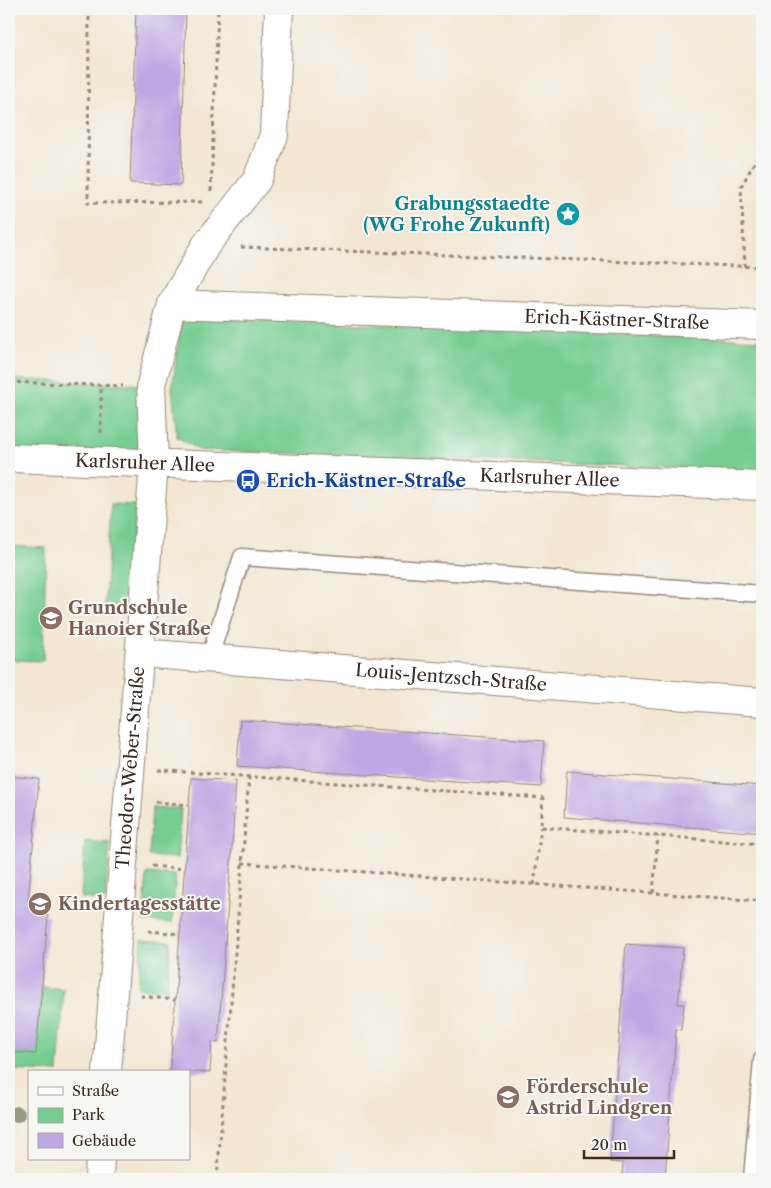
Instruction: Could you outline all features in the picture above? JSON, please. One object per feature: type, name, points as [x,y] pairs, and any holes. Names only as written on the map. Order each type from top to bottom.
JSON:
[{"type":"street","points":[[154,463],[151,385],[172,304],[206,246],[220,210],[257,180],[274,135],[279,9]]},
{"type":"street","name":"Erich-Kästner-Straße","points":[[172,304],[762,326]]},
{"type":"street","name":"Karlsruher Allee","points":[[9,458],[762,486]]},
{"type":"street","name":"Theodor-Weber-Straße","points":[[107,1070],[154,463]]},
{"type":"street","name":"Louis-Jentzsch-Straße","points":[[140,653],[762,702]]},
{"type":"street","points":[[99,1179],[100,1160]]},
{"type":"lane","points":[[208,659],[242,557],[762,594]]},
{"type":"lane","points":[[752,1179],[762,1060]]},
{"type":"path","points":[[89,9],[88,203],[220,210],[218,9]]},
{"type":"path","points":[[745,266],[741,187],[759,154],[762,152]]},
{"type":"path","points":[[206,246],[762,267]]},
{"type":"path","points":[[9,382],[101,386],[151,385]]},
{"type":"path","points":[[101,386],[101,462]]},
{"type":"path","points":[[151,769],[543,798],[534,885]]},
{"type":"path","points":[[217,1179],[249,777]]},
{"type":"path","points":[[148,802],[189,804]]},
{"type":"path","points":[[541,827],[762,844]]},
{"type":"path","points":[[654,893],[658,836]]},
{"type":"path","points":[[242,863],[762,901]]},
{"type":"path","points":[[151,866],[184,869]]},
{"type":"path","points":[[162,932],[180,934]]},
{"type":"path","points":[[157,998],[175,1000]]},
{"type":"green space","points":[[182,317],[762,340],[762,471],[199,450],[177,437],[172,388]]},
{"type":"green space","points":[[9,379],[151,385],[135,462],[9,458]]},
{"type":"green space","points":[[111,504],[135,505],[128,608],[105,606]]},
{"type":"green space","points":[[9,546],[46,548],[43,661],[9,660]]},
{"type":"green space","points":[[152,807],[181,809],[177,858],[149,856]]},
{"type":"green space","points":[[85,841],[110,843],[105,900],[81,898]]},
{"type":"green space","points":[[147,873],[176,875],[172,923],[143,921]]},
{"type":"green space","points":[[142,939],[171,941],[167,990],[138,988]]},
{"type":"green space","points":[[42,987],[64,989],[58,1070],[9,1070],[9,1052],[35,1054]]},
{"type":"building","points":[[136,9],[186,9],[181,185],[130,183]]},
{"type":"building","points":[[240,720],[544,741],[541,787],[237,766]]},
{"type":"building","points":[[567,771],[762,786],[762,833],[564,817]]},
{"type":"building","points":[[9,776],[39,779],[28,902],[44,904],[43,915],[48,916],[36,1054],[9,1052]]},
{"type":"building","points":[[191,778],[236,781],[218,1043],[212,1042],[210,1072],[170,1070]]},
{"type":"building","points":[[626,944],[683,948],[678,1004],[684,1004],[681,1030],[676,1029],[665,1179],[622,1179],[623,1163],[610,1162]]},
{"type":"place","name":"Grabungsstaedte (WG Frohe Zukunft)","points":[[568,214]]},
{"type":"place","name":"Erich-Kästner-Straße","points":[[248,481]]},
{"type":"place","name":"Grundschule Hanoier Straße","points":[[51,618]]},
{"type":"place","name":"Kindertagesstätte","points":[[40,904]]},
{"type":"place","name":"Förderschule Astrid Lindgren","points":[[508,1097]]}]
